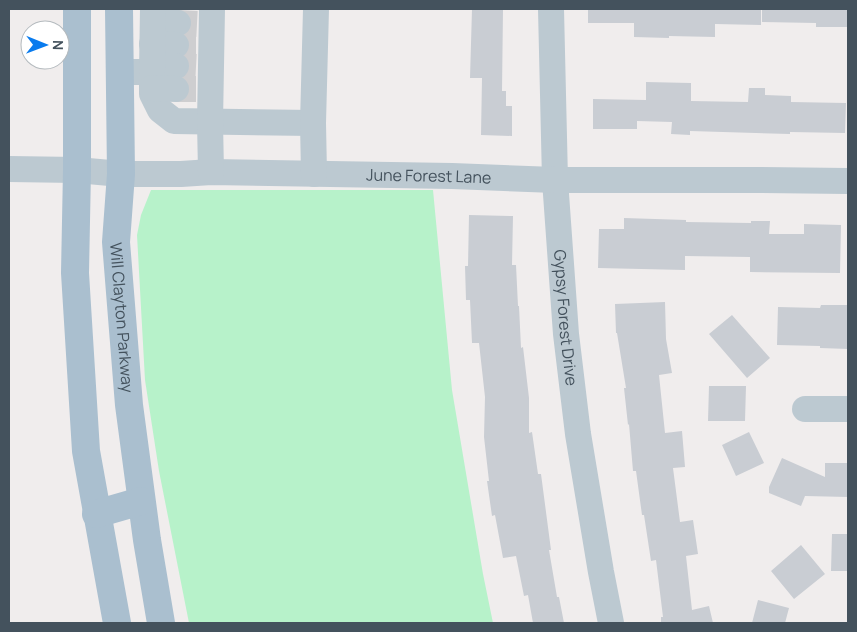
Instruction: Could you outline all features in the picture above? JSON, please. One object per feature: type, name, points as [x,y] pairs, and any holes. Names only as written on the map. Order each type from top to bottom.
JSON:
[{"type":"main road","points":[[77,9],[75,273],[86,451],[117,623]]},
{"type":"main road","name":"Will Clayton Parkway","points":[[119,9],[121,174],[116,242],[129,405],[147,540],[161,623]]},
{"type":"main road","points":[[96,514],[142,501]]},
{"type":"street","points":[[314,174],[313,123],[316,9]]},
{"type":"street","name":"Gypsy Forest Drive","points":[[551,9],[555,180],[566,334],[578,434],[600,572],[611,623]]},
{"type":"street","points":[[120,72],[182,52]]},
{"type":"street","points":[[182,52],[152,94],[160,110],[174,121],[313,123]]},
{"type":"street","points":[[182,52],[210,122],[211,172]]},
{"type":"street","name":"June Forest Lane","points":[[9,169],[77,170],[121,174],[211,172],[452,176],[555,180],[848,181]]},
{"type":"street","points":[[805,409],[848,409]]},
{"type":"green space","points":[[151,190],[433,190],[452,390],[493,623],[189,623],[159,471],[145,380],[137,235],[141,215]]},
{"type":"building","points":[[472,9],[503,9],[502,91],[506,91],[506,106],[512,106],[512,136],[481,135],[482,78],[470,78]]},
{"type":"building","points":[[588,9],[761,9],[761,25],[715,24],[715,37],[634,37],[634,23],[588,23]]},
{"type":"building","points":[[762,9],[848,9],[848,27],[816,27],[816,23],[762,22]]},
{"type":"building","points":[[646,82],[691,83],[691,101],[748,102],[749,88],[765,88],[765,95],[791,96],[791,102],[846,103],[845,133],[790,132],[790,134],[690,131],[690,135],[671,134],[672,122],[637,121],[637,129],[593,129],[593,99],[646,100]]},
{"type":"building","points":[[469,215],[513,216],[512,265],[516,265],[521,348],[523,347],[529,398],[529,433],[532,432],[538,474],[541,474],[551,550],[549,550],[557,597],[559,597],[564,623],[533,623],[528,595],[524,596],[516,556],[503,558],[495,515],[492,516],[487,481],[489,481],[484,437],[485,397],[479,343],[472,343],[470,300],[466,300],[465,266],[468,266]]},
{"type":"building","points":[[624,218],[686,220],[686,222],[751,223],[751,221],[770,221],[769,234],[804,234],[804,224],[841,225],[840,273],[750,272],[750,257],[685,256],[685,270],[598,268],[599,229],[624,229]]},
{"type":"building","points":[[665,302],[666,339],[672,373],[659,375],[665,433],[682,431],[685,467],[673,468],[680,522],[693,520],[698,554],[686,556],[692,610],[709,606],[713,623],[661,623],[661,617],[663,617],[656,560],[651,561],[636,471],[633,471],[624,388],[626,388],[616,333],[615,304]]},
{"type":"building","points":[[821,305],[848,305],[848,349],[777,345],[778,307],[820,308]]},
{"type":"building","points":[[732,315],[770,358],[747,378],[709,334]]},
{"type":"building","points":[[709,386],[746,386],[745,421],[708,421]]},
{"type":"building","points":[[749,432],[764,463],[736,476],[722,445]]},
{"type":"building","points":[[782,458],[825,477],[825,463],[848,463],[848,497],[805,496],[801,506],[769,493],[769,487]]},
{"type":"building","points":[[832,534],[848,534],[848,571],[831,571]]},
{"type":"building","points":[[801,545],[825,574],[794,599],[771,571]]},
{"type":"building","points":[[758,600],[789,608],[785,623],[752,623]]},
{"type":"tunnel","points":[[178,23],[197,24]]},
{"type":"tunnel","points":[[176,45],[196,45]]},
{"type":"tunnel","points":[[176,66],[196,67]]},
{"type":"tunnel","points":[[176,89],[196,89]]}]
